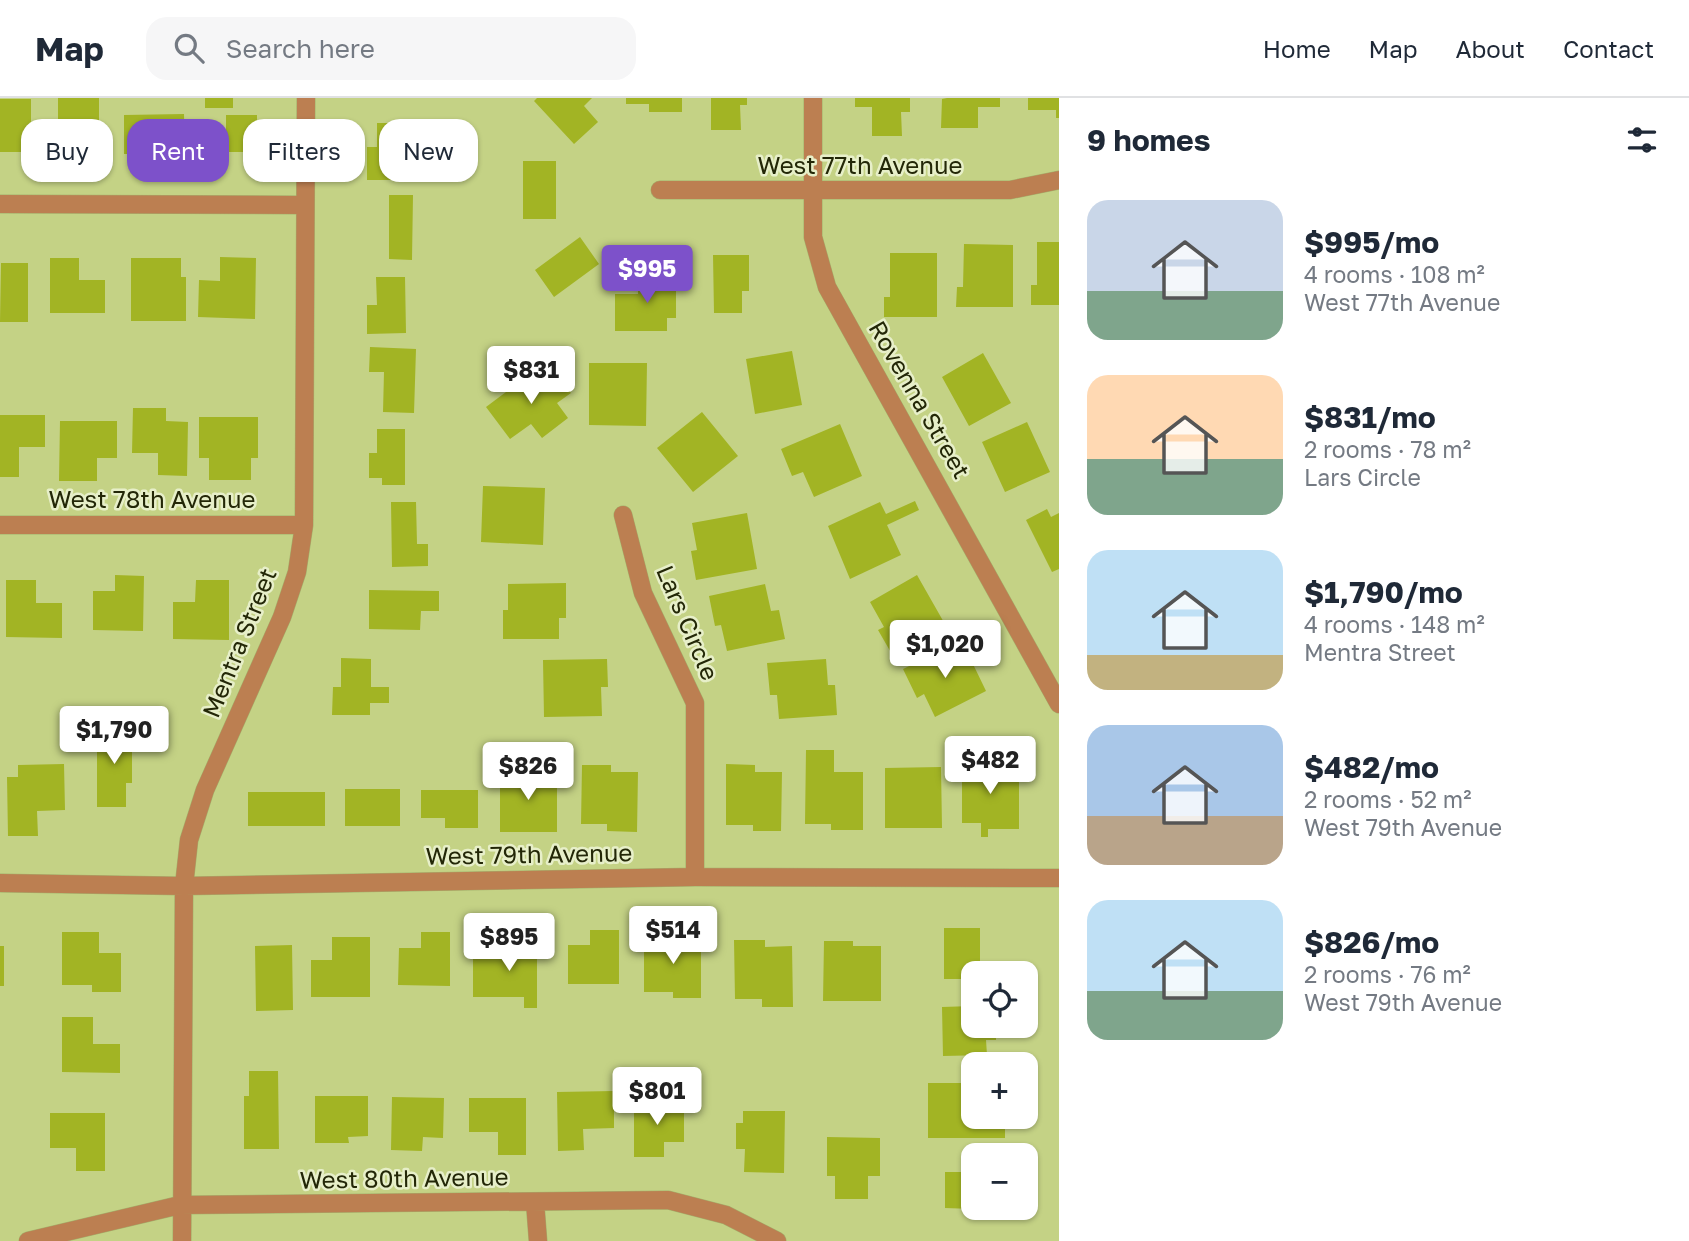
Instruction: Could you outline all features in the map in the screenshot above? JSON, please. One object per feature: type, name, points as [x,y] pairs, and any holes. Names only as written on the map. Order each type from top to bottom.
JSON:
[{"type":"street","name":"Mentra Street","points":[[182,1241],[180,1205],[184,886],[189,840],[205,789],[282,617],[296,572],[304,525],[306,98]]},
{"type":"street","name":"Rovenna Street","points":[[813,98],[813,237],[827,287],[1059,704]]},
{"type":"street","name":"West 77th Avenue","points":[[660,190],[1010,190],[1059,180]]},
{"type":"street","points":[[0,204],[305,205]]},
{"type":"street","name":"Lars Circle","points":[[623,515],[643,593],[695,703],[695,877]]},
{"type":"street","name":"West 78th Avenue","points":[[0,525],[304,525]]},
{"type":"street","name":"West 79th Avenue","points":[[0,883],[184,886],[695,877],[1059,878]]},
{"type":"street","name":"West 80th Avenue","points":[[28,1241],[180,1205],[668,1200],[726,1215],[776,1241]]},
{"type":"street","points":[[535,1202],[538,1241]]},
{"type":"building","points":[[58,98],[99,98],[99,119],[58,119]]},
{"type":"building","points":[[205,98],[233,98],[233,108],[205,108]]},
{"type":"building","points":[[537,98],[592,98],[584,106],[598,122],[574,144],[534,101]]},
{"type":"building","points":[[626,98],[682,98],[682,112],[649,112],[649,104],[626,104]]},
{"type":"building","points":[[711,98],[747,98],[747,105],[740,105],[741,130],[711,130]]},
{"type":"building","points":[[855,98],[910,98],[910,112],[901,112],[902,136],[872,136],[872,107],[855,107]]},
{"type":"building","points":[[1000,98],[1000,107],[978,107],[978,128],[941,128],[942,99]]},
{"type":"building","points":[[1028,98],[1059,98],[1059,118],[1056,118],[1056,110],[1028,110]]},
{"type":"building","points":[[0,99],[31,99],[31,119],[21,119],[21,152],[0,152]]},
{"type":"building","points":[[184,114],[184,119],[127,119],[127,154],[124,154],[124,115]]},
{"type":"building","points":[[226,115],[257,115],[257,119],[243,119],[243,152],[229,152],[229,119],[226,119]]},
{"type":"building","points":[[379,123],[379,180],[367,180],[367,147],[377,147]]},
{"type":"building","points":[[523,161],[556,161],[556,219],[523,219]]},
{"type":"building","points":[[389,195],[413,195],[412,260],[389,259]]},
{"type":"building","points":[[580,237],[599,264],[554,297],[535,270]]},
{"type":"building","points":[[1037,242],[1059,242],[1059,305],[1031,305],[1031,285],[1037,285]]},
{"type":"building","points":[[964,244],[1013,245],[1013,307],[956,307],[957,287],[963,287]]},
{"type":"building","points":[[890,253],[937,253],[937,317],[884,317],[884,297],[890,297]]},
{"type":"building","points":[[713,255],[749,255],[749,291],[742,291],[742,313],[714,313]]},
{"type":"building","points":[[220,257],[256,258],[255,319],[198,317],[199,280],[220,281]]},
{"type":"building","points":[[50,258],[79,258],[79,280],[105,280],[105,313],[50,313]]},
{"type":"building","points":[[131,258],[181,258],[181,277],[186,277],[186,321],[131,321]]},
{"type":"building","points":[[1,263],[28,263],[28,322],[0,322]]},
{"type":"building","points":[[638,274],[676,274],[676,318],[667,318],[667,331],[615,331],[615,294],[638,294]]},
{"type":"building","points":[[376,277],[405,277],[406,333],[367,334],[367,305],[377,305]]},
{"type":"building","points":[[370,347],[416,349],[414,413],[383,412],[384,372],[369,372]]},
{"type":"building","points":[[792,351],[802,405],[755,414],[746,359]]},
{"type":"building","points":[[983,353],[1011,403],[969,426],[942,377]]},
{"type":"building","points":[[589,363],[647,363],[646,426],[589,425]]},
{"type":"building","points":[[534,371],[544,384],[557,374],[571,393],[557,403],[568,418],[542,438],[531,424],[510,439],[486,407]]},
{"type":"building","points":[[133,408],[166,408],[166,421],[188,422],[187,476],[158,475],[158,453],[132,453]]},
{"type":"building","points":[[702,412],[738,456],[693,492],[657,448]]},
{"type":"building","points":[[0,415],[45,415],[45,447],[19,447],[19,477],[0,477]]},
{"type":"building","points":[[199,417],[258,417],[258,458],[251,458],[251,480],[209,480],[209,458],[199,458]]},
{"type":"building","points":[[60,421],[117,421],[117,458],[97,458],[97,481],[59,481]]},
{"type":"building","points":[[1027,422],[1050,472],[1005,492],[982,442]]},
{"type":"building","points":[[840,424],[862,476],[814,497],[803,472],[792,476],[781,449]]},
{"type":"building","points":[[377,429],[405,429],[405,485],[382,485],[382,478],[369,478],[369,453],[377,453]]},
{"type":"building","points":[[483,486],[545,488],[543,545],[481,542]]},
{"type":"building","points":[[915,501],[919,510],[887,525],[901,555],[850,579],[828,526],[880,502],[886,514]]},
{"type":"building","points":[[391,502],[416,502],[417,544],[428,544],[428,566],[392,567]]},
{"type":"building","points":[[1047,509],[1051,517],[1059,513],[1059,569],[1052,572],[1026,520]]},
{"type":"building","points":[[747,513],[757,569],[696,580],[691,551],[697,550],[692,523]]},
{"type":"building","points":[[115,575],[144,576],[143,631],[93,630],[93,591],[115,591]]},
{"type":"building","points":[[917,575],[946,626],[893,656],[878,630],[884,627],[870,602]]},
{"type":"building","points":[[6,580],[36,580],[36,603],[62,603],[62,638],[6,637]]},
{"type":"building","points":[[196,580],[229,580],[229,640],[173,639],[173,602],[195,602]]},
{"type":"building","points":[[566,583],[566,618],[559,618],[559,639],[503,639],[503,610],[508,610],[508,584]]},
{"type":"building","points":[[765,584],[771,611],[779,610],[785,639],[727,651],[721,625],[715,626],[709,596]]},
{"type":"building","points":[[369,590],[439,591],[439,611],[421,611],[420,630],[369,629]]},
{"type":"building","points":[[955,644],[965,665],[972,662],[986,691],[935,717],[924,694],[917,698],[903,669]]},
{"type":"building","points":[[341,658],[371,659],[371,687],[389,687],[389,703],[370,703],[370,715],[332,715],[333,687],[341,687]]},
{"type":"building","points":[[607,659],[608,687],[601,687],[602,716],[544,717],[543,660]]},
{"type":"building","points":[[826,659],[828,685],[835,685],[837,715],[779,719],[777,695],[770,695],[767,663]]},
{"type":"building","points":[[97,728],[132,728],[132,783],[126,783],[126,807],[97,807]]},
{"type":"building","points":[[806,750],[834,750],[834,772],[863,772],[863,830],[831,830],[831,824],[805,824]]},
{"type":"building","points":[[962,759],[994,759],[994,770],[1019,770],[1019,829],[988,829],[988,837],[981,837],[981,823],[962,823]]},
{"type":"building","points":[[64,764],[65,810],[37,811],[38,836],[8,836],[7,777],[18,777],[18,765]]},
{"type":"building","points":[[726,764],[755,765],[755,772],[782,772],[781,831],[753,831],[753,825],[726,825]]},
{"type":"building","points":[[582,765],[611,765],[611,772],[638,772],[637,832],[607,831],[607,824],[581,824]]},
{"type":"building","points":[[941,767],[942,828],[885,828],[885,768]]},
{"type":"building","points":[[500,770],[530,771],[530,776],[557,776],[557,832],[500,832]]},
{"type":"building","points":[[345,789],[400,789],[400,826],[345,826]]},
{"type":"building","points":[[421,790],[478,790],[478,828],[445,828],[445,818],[421,818]]},
{"type":"building","points":[[248,792],[325,792],[325,826],[248,826]]},
{"type":"building","points":[[944,928],[980,928],[980,961],[961,961],[961,979],[944,979]]},
{"type":"building","points":[[590,930],[619,930],[619,984],[568,984],[568,945],[590,945]]},
{"type":"building","points":[[62,932],[99,932],[99,953],[121,953],[121,992],[92,992],[92,985],[62,985]]},
{"type":"building","points":[[421,932],[450,932],[450,986],[398,985],[399,948],[421,948]]},
{"type":"building","points":[[644,934],[675,934],[675,940],[701,940],[701,998],[673,998],[673,992],[644,992]]},
{"type":"building","points":[[332,937],[370,937],[370,997],[311,997],[311,960],[332,960]]},
{"type":"building","points":[[503,938],[537,938],[537,1008],[524,1008],[524,997],[473,997],[473,958],[503,958]]},
{"type":"building","points":[[734,940],[765,940],[765,947],[792,946],[793,1007],[762,1007],[762,999],[735,999]]},
{"type":"building","points":[[824,941],[853,941],[853,946],[881,946],[881,1001],[823,1001]]},
{"type":"building","points":[[292,945],[293,1010],[256,1011],[255,946]]},
{"type":"building","points":[[0,946],[4,946],[4,986],[0,986]]},
{"type":"building","points":[[961,1006],[961,1038],[996,1038],[986,1040],[987,1052],[961,1052],[961,1056],[943,1056],[942,1007]]},
{"type":"building","points":[[62,1017],[93,1017],[93,1044],[120,1044],[120,1073],[62,1072]]},
{"type":"building","points":[[249,1071],[278,1071],[279,1149],[244,1149],[244,1096],[249,1096]]},
{"type":"building","points":[[928,1083],[961,1083],[961,1129],[1005,1129],[1005,1138],[928,1138]]},
{"type":"building","points":[[614,1091],[614,1128],[583,1129],[584,1150],[558,1151],[557,1092]]},
{"type":"building","points":[[315,1096],[368,1096],[368,1136],[348,1137],[349,1143],[315,1143]]},
{"type":"building","points":[[392,1097],[444,1098],[443,1138],[423,1137],[422,1151],[391,1150]]},
{"type":"building","points":[[469,1098],[526,1098],[526,1155],[498,1155],[498,1132],[469,1132]]},
{"type":"building","points":[[634,1102],[684,1102],[684,1142],[664,1142],[664,1157],[634,1157]]},
{"type":"building","points":[[743,1111],[785,1111],[784,1173],[744,1172],[745,1149],[736,1149],[736,1123],[743,1123]]},
{"type":"building","points":[[50,1113],[105,1113],[105,1171],[76,1171],[76,1148],[50,1148]]},
{"type":"building","points":[[827,1137],[880,1138],[880,1176],[868,1176],[868,1199],[835,1199],[835,1176],[827,1176]]},
{"type":"building","points":[[945,1172],[961,1172],[961,1209],[945,1208]]}]
